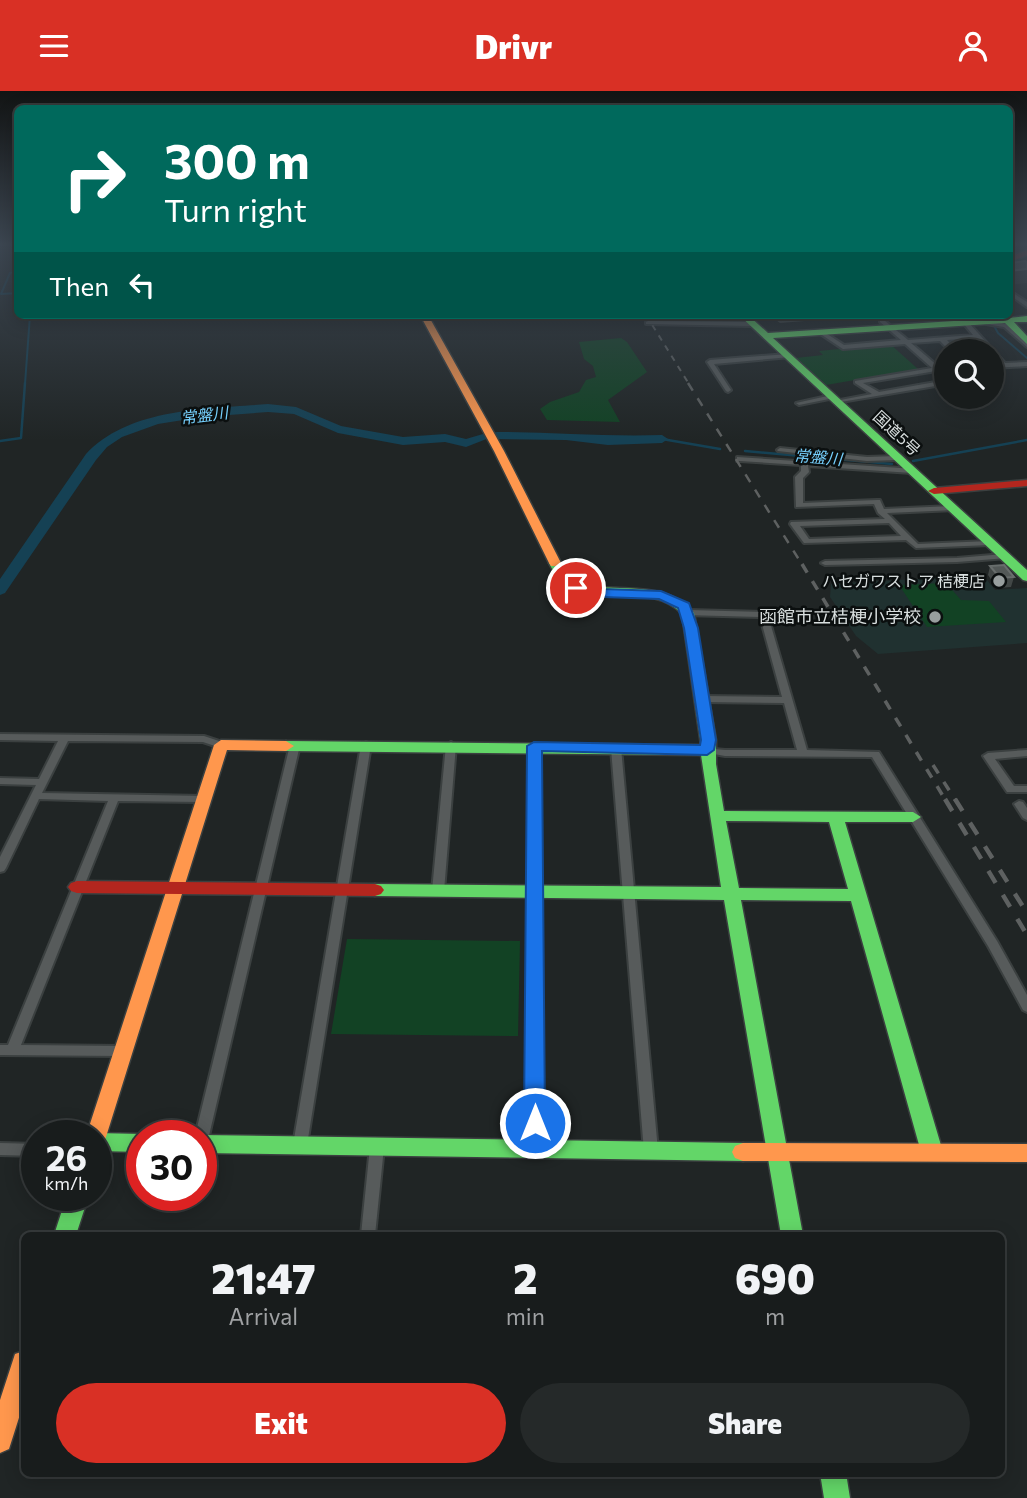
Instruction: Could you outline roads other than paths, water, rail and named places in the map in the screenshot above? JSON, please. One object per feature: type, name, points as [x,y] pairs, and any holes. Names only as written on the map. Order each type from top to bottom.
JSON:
[{"type":"main road","points":[[427,319],[499,451],[564,580],[586,591],[661,595],[684,606],[688,613],[704,699],[709,740],[707,750],[717,816],[791,1232]]},
{"type":"main road","points":[[767,337],[886,324],[968,324],[998,319]]},
{"type":"main road","points":[[1005,319],[1027,343]]},
{"type":"main road","name":"国道5号","points":[[748,320],[1027,577]]},
{"type":"main road","points":[[934,491],[1025,485]]},
{"type":"main road","points":[[101,1120],[221,745],[451,745],[707,750]]},
{"type":"main road","points":[[717,816],[914,817]]},
{"type":"main road","points":[[836,817],[932,1152]]},
{"type":"main road","points":[[77,887],[859,895]]},
{"type":"main road","points":[[217,1142],[778,1153],[1027,1153]]},
{"type":"main road","points":[[66,1232],[73,1211]]},
{"type":"main road","points":[[0,1440],[21,1373]]},
{"type":"main road","points":[[834,1477],[837,1498]]},
{"type":"street","points":[[648,323],[748,320]]},
{"type":"street","points":[[886,324],[934,366]]},
{"type":"street","points":[[968,324],[980,339]]},
{"type":"street","points":[[968,324],[1006,325],[1027,343]]},
{"type":"street","points":[[822,333],[843,347],[934,339]]},
{"type":"street","points":[[942,339],[977,336]]},
{"type":"street","points":[[728,390],[710,362],[788,356]]},
{"type":"street","points":[[1004,365],[1027,364]]},
{"type":"street","points":[[877,394],[857,382],[934,368]]},
{"type":"street","points":[[799,403],[934,384]]},
{"type":"street","points":[[780,450],[867,459],[897,458]]},
{"type":"street","points":[[740,459],[912,471]]},
{"type":"street","points":[[804,463],[805,472],[799,477],[799,505],[877,502],[881,511],[916,546],[990,543]]},
{"type":"street","points":[[881,511],[952,508]]},
{"type":"street","points":[[890,521],[794,524],[807,541],[908,538]]},
{"type":"street","points":[[825,563],[957,560],[1004,556]]},
{"type":"street","points":[[688,613],[764,614],[803,754]]},
{"type":"street","points":[[704,699],[788,700]]},
{"type":"street","points":[[0,737],[204,739],[221,745]]},
{"type":"street","points":[[0,868],[64,738]]},
{"type":"street","points":[[206,1120],[295,745]]},
{"type":"street","points":[[300,1145],[366,745]]},
{"type":"street","points":[[438,891],[451,745]]},
{"type":"street","points":[[534,746],[535,1149]]},
{"type":"street","points":[[616,748],[651,1151]]},
{"type":"street","points":[[707,750],[725,753],[875,754],[993,944],[1027,1006]]},
{"type":"street","points":[[1027,753],[988,756],[1011,790],[1027,789]]},
{"type":"street","points":[[0,781],[42,782]]},
{"type":"street","points":[[35,796],[203,799]]},
{"type":"street","points":[[114,797],[6,1050],[123,1051]]},
{"type":"street","points":[[1019,804],[1027,816]]},
{"type":"street","points":[[368,1232],[377,1147]]},
{"type":"street","points":[[0,1149],[21,1150]]},
{"type":"waterway","points":[[25,384],[30,319]]},
{"type":"waterway","name":"常盤川","points":[[993,324],[998,333],[1027,358]]},
{"type":"waterway","points":[[0,441],[21,438],[25,383]]},
{"type":"waterway","name":"常盤川","points":[[0,590],[91,457],[103,444],[118,434],[156,421],[202,413],[268,408],[296,411],[338,429],[403,441],[445,438],[466,443],[483,438]]},
{"type":"waterway","name":"常盤川","points":[[497,436],[566,436],[608,441],[662,439]]},
{"type":"waterway","name":"常盤川","points":[[662,439],[720,449]]},
{"type":"waterway","name":"常盤川","points":[[913,461],[1027,440]]},
{"type":"waterway","name":"常盤川","points":[[745,451],[892,464]]},
{"type":"railway","points":[[648,319],[689,384]]},
{"type":"railway","points":[[688,383],[803,566]]},
{"type":"railway","points":[[802,564],[946,801]]},
{"type":"railway","points":[[933,765],[956,801]]},
{"type":"railway","points":[[945,799],[1027,935]]},
{"type":"railway","points":[[955,799],[1027,913]]},
{"type":"place","name":"ハセガワストア 桔梗店","points":[[999,581]]},
{"type":"place","name":"函館市立桔梗小学校","points":[[935,617]]}]
